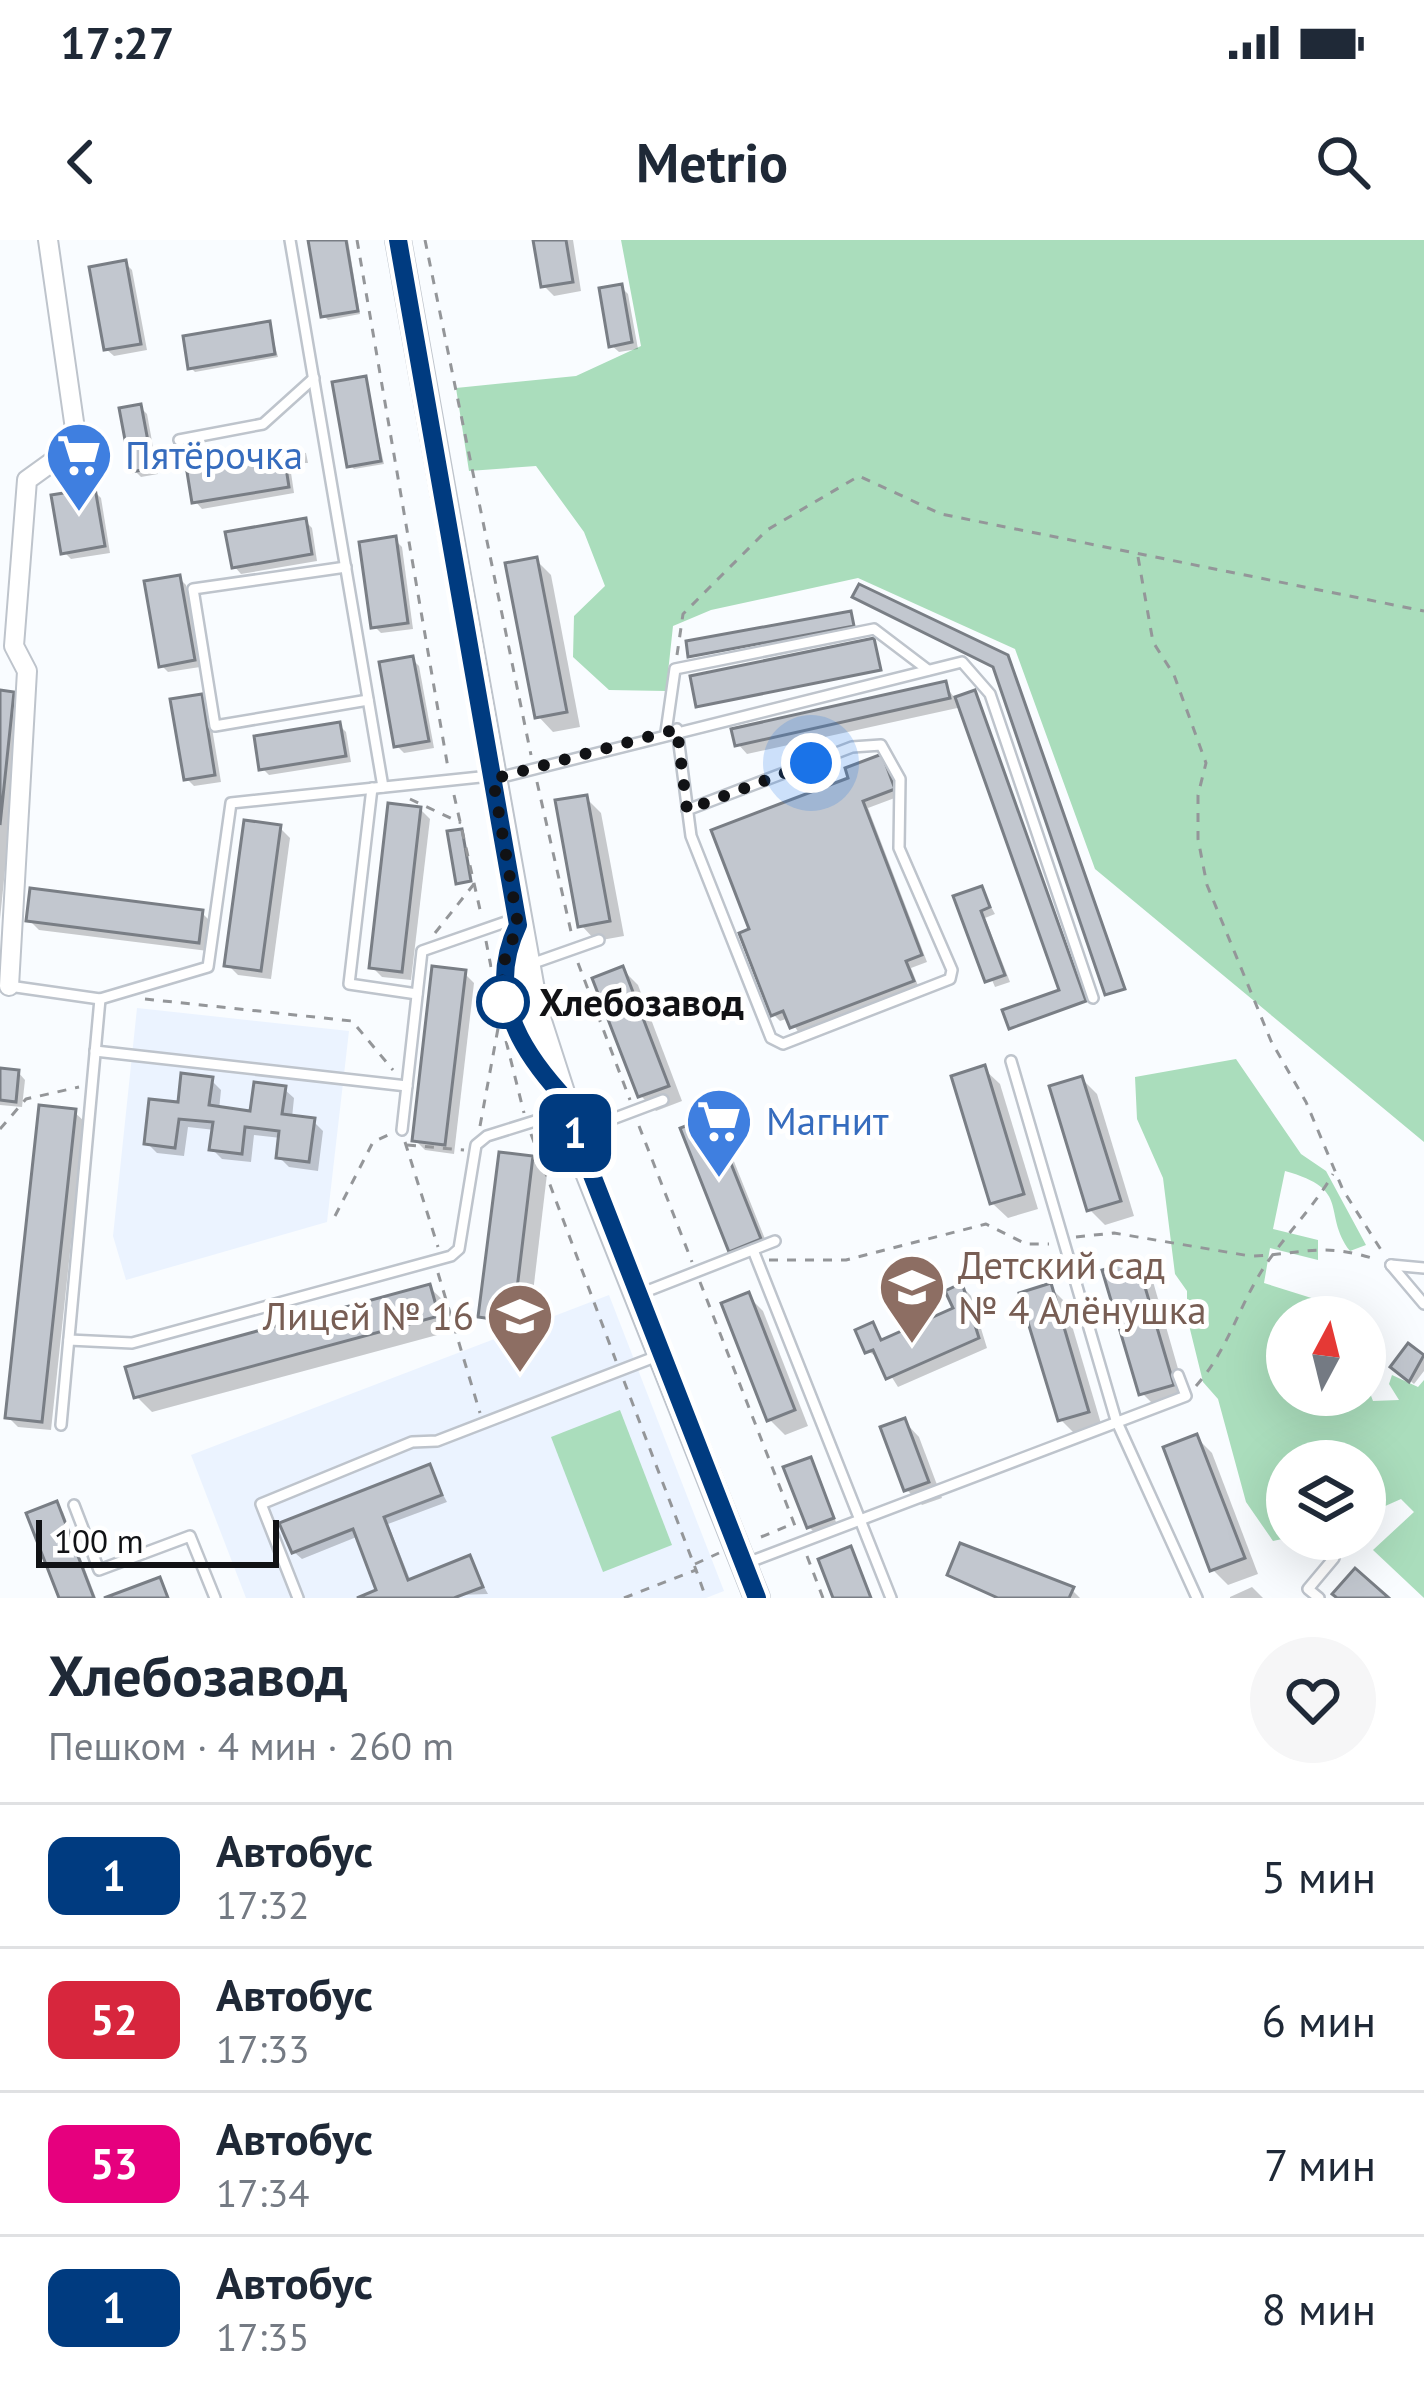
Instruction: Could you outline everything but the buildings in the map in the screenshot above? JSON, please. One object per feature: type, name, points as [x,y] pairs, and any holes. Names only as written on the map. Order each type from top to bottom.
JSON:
[{"type":"street","points":[[9,986],[28,671],[14,646],[10,570],[27,480],[70,449],[75,429],[48,240]]},
{"type":"street","points":[[398,240],[526,966],[567,1112],[734,1558],[757,1598]]},
{"type":"lane","points":[[290,240],[368,700],[378,788],[349,984],[417,994]]},
{"type":"lane","points":[[178,440],[262,424],[314,378]]},
{"type":"lane","points":[[346,567],[193,589],[215,726],[368,700]]},
{"type":"lane","points":[[687,810],[852,747],[881,745],[900,779],[899,848],[952,970],[950,979],[782,1043],[771,1038],[691,836],[671,730],[675,669],[874,629],[928,670]]},
{"type":"lane","points":[[9,986],[100,999],[208,967],[231,803],[492,777],[962,662],[990,694],[1093,998]]},
{"type":"lane","points":[[402,1130],[422,951],[518,921]]},
{"type":"lane","points":[[518,921],[502,967],[503,1002],[567,1112]]},
{"type":"lane","points":[[526,966],[599,940]]},
{"type":"lane","points":[[61,1425],[100,999]]},
{"type":"lane","points":[[95,1051],[406,1086]]},
{"type":"lane","points":[[1011,1061],[1116,1420],[1197,1598]]},
{"type":"lane","points":[[69,1340],[132,1343],[442,1259],[460,1249],[476,1148],[487,1136],[567,1112],[663,1100]]},
{"type":"lane","points":[[637,1295],[775,1241]]},
{"type":"lane","points":[[753,1250],[891,1598]]},
{"type":"lane","points":[[1391,1265],[1424,1268]]},
{"type":"lane","points":[[1391,1265],[1424,1304]]},
{"type":"lane","points":[[298,1598],[262,1504],[412,1442],[437,1442],[660,1355]]},
{"type":"lane","points":[[734,1558],[859,1519],[1186,1396],[1178,1375]]},
{"type":"lane","points":[[74,1505],[99,1570],[190,1536],[215,1598]]},
{"type":"lane","points":[[1319,1598],[1309,1589],[1332,1560]]},
{"type":"path","points":[[675,669],[683,614],[767,530],[859,476],[941,514],[1138,557],[1354,593],[1424,611]]},
{"type":"path","points":[[1138,557],[1153,642],[1174,675],[1206,763],[1198,795],[1198,839],[1207,885],[1271,1041],[1306,1102],[1335,1172],[1391,1265]]},
{"type":"path","points":[[378,788],[463,824]]},
{"type":"path","points":[[422,951],[475,883]]},
{"type":"path","points":[[119,996],[352,1021],[406,1086]]},
{"type":"path","points":[[406,1144],[476,1148],[500,1017]]},
{"type":"path","points":[[0,1130],[26,1099],[92,1084]]},
{"type":"path","points":[[334,1216],[373,1142],[402,1130],[442,1259],[436,1281],[484,1424]]},
{"type":"path","points":[[1186,1396],[1217,1362],[1262,1270],[1303,1223],[1335,1172]]},
{"type":"path","points":[[761,1537],[794,1523]]},
{"type":"path","points":[[693,1564],[734,1558]]},
{"type":"path","points":[[623,1598],[695,1570],[706,1598]]},
{"type":"shaded area","points":[[137,1008],[349,1031],[327,1222],[126,1280],[113,1236]]},
{"type":"shaded area","name":"Лицей № 16","points":[[609,1295],[724,1591],[706,1598],[246,1598],[191,1455]]},
{"type":"green space","points":[[621,240],[1424,240],[1424,1142],[1095,869],[1015,649],[858,578],[711,610],[673,626],[666,691],[609,690],[573,657],[574,616],[605,586],[584,532],[536,466],[469,471],[456,388],[576,376],[641,346]]},
{"type":"green space","points":[[1236,1059],[1301,1154],[1326,1171],[1366,1245],[1350,1251],[1328,1194],[1306,1178],[1285,1171],[1273,1229],[1318,1240],[1318,1260],[1270,1248],[1264,1283],[1305,1296],[1266,1296],[1266,1416],[1386,1416],[1386,1400],[1399,1400],[1389,1384],[1392,1375],[1418,1387],[1424,1380],[1424,1598],[1384,1560],[1386,1538],[1414,1512],[1401,1499],[1386,1506],[1386,1440],[1266,1440],[1266,1531],[1246,1502],[1218,1399],[1203,1382],[1187,1317],[1187,1291],[1175,1274],[1163,1178],[1137,1119],[1135,1077]]},
{"type":"green space","points":[[620,1410],[672,1545],[603,1572],[551,1437]]},
{"type":"bus line","name":"1","points":[[398,240],[518,925],[502,967],[503,1002],[538,1068],[560,1093],[757,1598]]},
{"type":"place","name":"Пятёрочка","points":[[79,514]]},
{"type":"place","name":"Хлебозавод","points":[[503,1002]]},
{"type":"place","name":"Магнит","points":[[719,1180]]},
{"type":"place","name":"Детский сад № 4 Алёнушка","points":[[912,1346]]},
{"type":"place","name":"Лицей № 16","points":[[520,1375]]},
{"type":"route","points":[[503,1002],[502,967],[518,925],[493,779],[677,729],[687,810],[811,763]]}]
